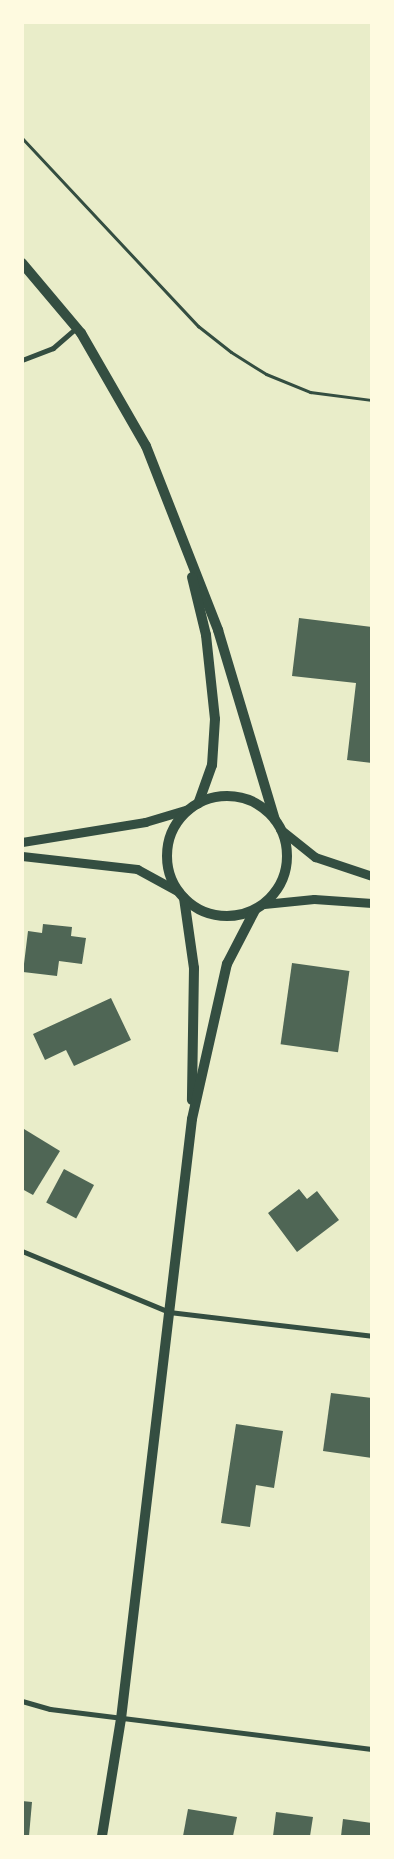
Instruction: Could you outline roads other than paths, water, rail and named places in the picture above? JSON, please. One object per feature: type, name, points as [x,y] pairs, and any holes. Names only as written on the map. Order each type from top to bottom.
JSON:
[{"type":"main road","points":[[22,263],[76,328],[142,440],[178,525],[218,630],[287,848],[286,868],[279,887],[264,904],[255,910],[229,917],[209,914],[181,895]]},
{"type":"main road","points":[[178,525],[206,635],[215,719],[212,766],[193,807],[172,835],[167,854],[181,895],[194,968],[192,1119]]},
{"type":"main road","points":[[193,807],[233,797],[252,802],[278,824]]},
{"type":"main road","points":[[102,1836],[121,1718],[192,1119],[227,964],[255,910]]},
{"type":"street","points":[[22,360],[53,348],[76,328]]},
{"type":"street","points":[[22,842],[136,824],[193,807]]},
{"type":"street","points":[[278,824],[321,860],[372,876]]},
{"type":"street","points":[[22,856],[137,869],[181,895]]},
{"type":"street","points":[[264,904],[314,899],[372,903]]},
{"type":"street","points":[[22,1251],[169,1312],[372,1336]]},
{"type":"street","points":[[22,1701],[50,1710],[372,1749]]}]
